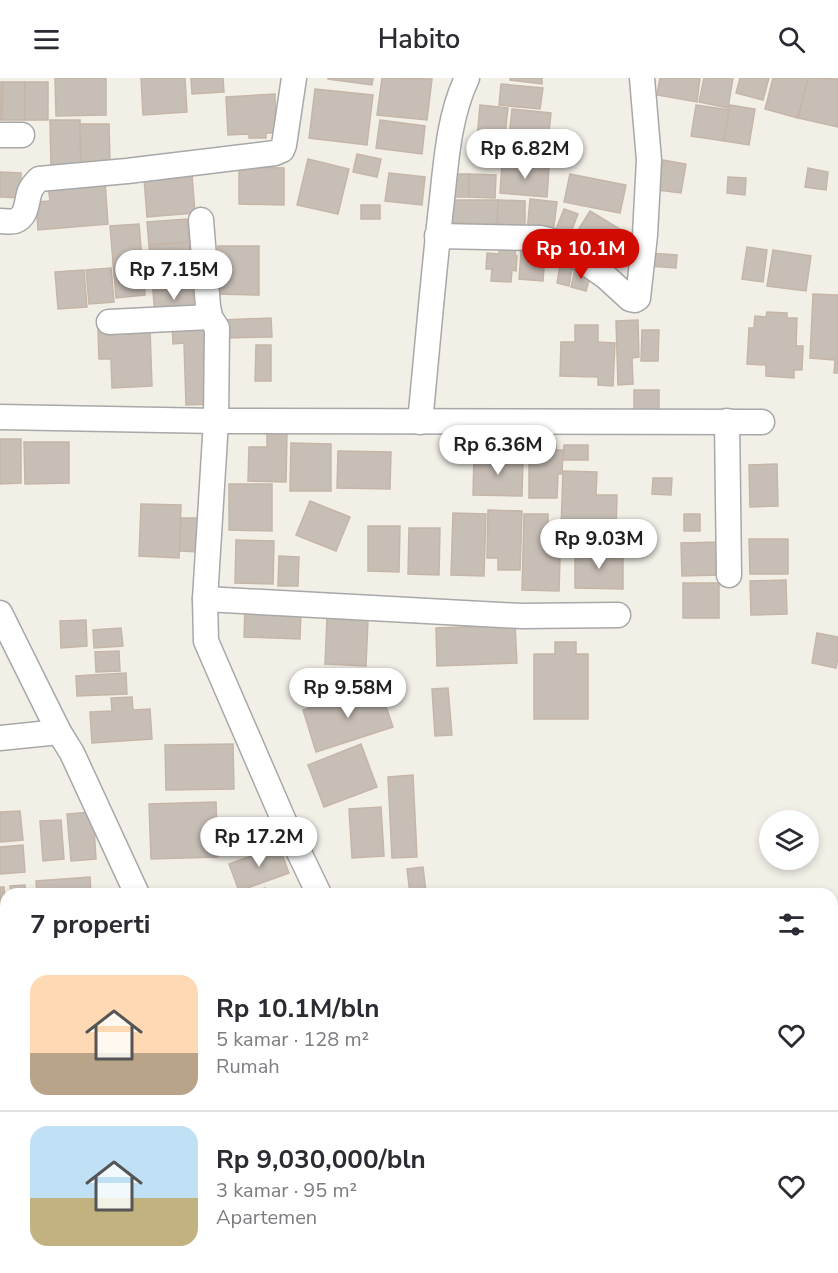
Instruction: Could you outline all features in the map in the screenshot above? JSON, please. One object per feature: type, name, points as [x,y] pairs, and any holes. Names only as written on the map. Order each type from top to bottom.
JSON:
[{"type":"street","points":[[0,221],[14,221],[22,216],[33,184],[39,179],[127,171],[275,153],[282,150],[294,78]]},
{"type":"street","points":[[420,422],[447,152],[452,122],[466,78]]},
{"type":"street","points":[[437,236],[550,240],[597,269],[630,299],[638,298],[645,235],[649,160],[642,78]]},
{"type":"street","points":[[201,220],[208,306],[210,317],[217,328],[216,421],[205,599],[206,641],[284,821],[316,888]]},
{"type":"street","points":[[109,322],[210,317]]},
{"type":"street","points":[[0,417],[216,421],[762,422]]},
{"type":"street","points":[[727,421],[729,575]]},
{"type":"street","points":[[205,599],[521,616],[618,615]]},
{"type":"street","points":[[0,613],[59,732],[72,753],[134,888]]},
{"type":"street","points":[[0,738],[59,732]]},
{"type":"building","points":[[55,78],[106,78],[106,115],[56,116]]},
{"type":"building","points":[[141,78],[185,78],[187,112],[143,115]]},
{"type":"building","points":[[191,78],[223,78],[224,92],[192,94]]},
{"type":"building","points":[[328,78],[373,78],[372,85]]},
{"type":"building","points":[[382,78],[432,79],[427,120],[377,115]]},
{"type":"building","points":[[510,78],[542,78],[542,84],[510,80]]},
{"type":"building","points":[[660,78],[700,78],[697,102],[657,95]]},
{"type":"building","points":[[704,78],[733,78],[728,108],[699,102]]},
{"type":"building","points":[[740,78],[769,78],[763,100],[736,93]]},
{"type":"building","points":[[773,78],[808,78],[798,118],[765,109]]},
{"type":"building","points":[[808,78],[838,79],[838,127],[798,118]]},
{"type":"building","points":[[0,82],[3,82],[2,120],[0,120]]},
{"type":"building","points":[[3,82],[25,82],[25,120],[2,120]]},
{"type":"building","points":[[25,82],[48,82],[48,120],[25,120]]},
{"type":"building","points":[[501,84],[543,88],[540,109],[499,105]]},
{"type":"building","points":[[315,89],[373,95],[367,145],[309,138]]},
{"type":"building","points":[[275,94],[276,133],[266,133],[266,138],[249,138],[249,134],[228,135],[226,97]]},
{"type":"building","points":[[480,105],[508,108],[503,153],[486,151],[487,140],[477,139]]},
{"type":"building","points":[[696,105],[729,110],[724,141],[691,136]]},
{"type":"building","points":[[730,105],[755,109],[749,145],[724,141]]},
{"type":"building","points":[[512,109],[551,113],[549,132],[539,131],[537,150],[508,147]]},
{"type":"building","points":[[50,120],[80,120],[81,166],[51,166]]},
{"type":"building","points":[[380,120],[425,126],[422,154],[376,148]]},
{"type":"building","points":[[80,124],[109,124],[110,165],[81,166]]},
{"type":"building","points":[[357,154],[381,159],[377,177],[353,172]]},
{"type":"building","points":[[308,159],[349,169],[338,214],[297,205]]},
{"type":"building","points":[[663,160],[686,164],[681,193],[658,190]]},
{"type":"building","points":[[502,164],[549,168],[547,197],[500,193]]},
{"type":"building","points":[[239,167],[284,168],[284,205],[239,204]]},
{"type":"building","points":[[808,168],[828,172],[826,190],[805,187]]},
{"type":"building","points":[[0,172],[21,173],[21,198],[0,197]]},
{"type":"building","points":[[389,173],[425,177],[422,205],[385,201]]},
{"type":"building","points":[[451,174],[469,174],[469,197],[451,197]]},
{"type":"building","points":[[469,174],[496,175],[495,198],[469,197]]},
{"type":"building","points":[[570,174],[626,185],[620,213],[564,202]]},
{"type":"building","points":[[192,175],[195,213],[147,217],[144,178]]},
{"type":"building","points":[[728,177],[746,178],[745,195],[727,193]]},
{"type":"building","points":[[105,181],[108,224],[38,230],[36,202],[50,201],[48,186]]},
{"type":"building","points":[[530,199],[557,202],[553,234],[527,232]]},
{"type":"building","points":[[451,200],[498,200],[497,233],[470,232],[470,223],[451,223]]},
{"type":"building","points":[[498,200],[525,201],[525,233],[497,233]]},
{"type":"building","points":[[361,205],[380,205],[380,219],[361,219]]},
{"type":"building","points":[[564,209],[578,214],[568,240],[554,234]]},
{"type":"building","points":[[590,211],[633,237],[614,269],[570,243]]},
{"type":"building","points":[[187,219],[189,242],[149,245],[147,222]]},
{"type":"building","points":[[139,224],[145,295],[116,298],[110,226]]},
{"type":"building","points":[[522,239],[546,241],[543,281],[519,279]]},
{"type":"building","points":[[189,242],[191,265],[151,268],[149,245]]},
{"type":"building","points":[[500,243],[516,244],[516,271],[512,270],[511,282],[491,281],[492,269],[486,269],[487,253],[499,254]]},
{"type":"building","points":[[218,246],[259,246],[259,295],[217,294]]},
{"type":"building","points":[[747,247],[767,250],[763,282],[742,279]]},
{"type":"building","points":[[773,250],[811,256],[806,291],[767,286]]},
{"type":"building","points":[[649,253],[677,255],[676,268],[648,266]]},
{"type":"building","points":[[561,260],[573,262],[569,286],[557,283]]},
{"type":"building","points":[[191,265],[193,288],[153,291],[151,268]]},
{"type":"building","points":[[111,268],[114,302],[89,304],[86,270]]},
{"type":"building","points":[[575,269],[591,273],[586,291],[571,287]]},
{"type":"building","points":[[84,270],[87,307],[58,309],[55,272]]},
{"type":"building","points":[[193,288],[194,311],[155,315],[153,291]]},
{"type":"building","points":[[813,294],[838,295],[838,373],[834,373],[835,360],[810,358]]},
{"type":"building","points":[[767,312],[787,313],[787,318],[797,318],[796,346],[803,346],[802,370],[794,370],[794,378],[766,376],[766,365],[747,364],[749,328],[754,328],[755,316],[766,317]]},
{"type":"building","points":[[271,318],[272,337],[223,338],[222,320]]},
{"type":"building","points":[[638,320],[639,357],[632,358],[633,384],[618,385],[616,321]]},
{"type":"building","points":[[213,324],[216,404],[186,405],[184,343],[173,344],[172,325]]},
{"type":"building","points":[[575,325],[598,325],[598,342],[615,343],[613,386],[598,385],[598,377],[560,376],[561,342],[575,342]]},
{"type":"building","points":[[150,329],[152,386],[112,388],[111,359],[99,359],[98,330]]},
{"type":"building","points":[[642,330],[659,330],[658,361],[641,361]]},
{"type":"building","points":[[256,345],[271,345],[271,381],[255,381]]},
{"type":"building","points":[[634,390],[659,390],[659,412],[634,412]]},
{"type":"building","points":[[267,433],[287,433],[286,482],[248,481],[249,447],[267,447]]},
{"type":"building","points":[[0,439],[21,439],[21,483],[0,484]]},
{"type":"building","points":[[24,442],[69,442],[69,483],[25,484]]},
{"type":"building","points":[[291,443],[331,444],[331,491],[290,491]]},
{"type":"building","points":[[536,445],[556,445],[556,450],[563,450],[562,474],[558,474],[557,498],[529,498],[529,461],[533,462],[533,451],[536,451]]},
{"type":"building","points":[[564,445],[588,445],[588,460],[563,460]]},
{"type":"building","points":[[338,451],[391,452],[390,489],[337,488]]},
{"type":"building","points":[[474,457],[523,458],[522,496],[473,495]]},
{"type":"building","points":[[777,464],[778,506],[750,507],[749,465]]},
{"type":"building","points":[[563,471],[597,472],[596,495],[617,495],[616,530],[561,529]]},
{"type":"building","points":[[653,478],[672,478],[671,495],[652,494]]},
{"type":"building","points":[[229,484],[272,484],[272,531],[229,530]]},
{"type":"building","points":[[310,501],[350,517],[336,551],[296,535]]},
{"type":"building","points":[[141,504],[181,505],[179,558],[139,556]]},
{"type":"building","points":[[488,510],[522,511],[520,570],[498,570],[498,558],[487,558]]},
{"type":"building","points":[[453,513],[486,514],[484,576],[451,575]]},
{"type":"building","points":[[524,514],[548,514],[548,524],[561,524],[559,591],[522,590]]},
{"type":"building","points":[[684,514],[700,514],[700,531],[684,531]]},
{"type":"building","points":[[181,518],[201,518],[200,552],[180,551]]},
{"type":"building","points":[[368,526],[400,526],[399,572],[368,571]]},
{"type":"building","points":[[409,528],[440,528],[439,575],[408,574]]},
{"type":"building","points":[[749,539],[788,539],[788,574],[750,574]]},
{"type":"building","points":[[236,540],[274,541],[273,584],[235,583]]},
{"type":"building","points":[[720,542],[721,575],[682,576],[681,543]]},
{"type":"building","points":[[575,551],[623,552],[623,589],[575,588]]},
{"type":"building","points":[[279,556],[299,557],[298,586],[278,586]]},
{"type":"building","points":[[786,580],[787,614],[751,615],[750,581]]},
{"type":"building","points":[[683,583],[719,583],[719,618],[683,618]]},
{"type":"building","points":[[245,608],[301,610],[300,639],[244,637]]},
{"type":"building","points":[[327,618],[368,620],[366,666],[325,664]]},
{"type":"building","points":[[86,620],[87,646],[61,648],[60,621]]},
{"type":"building","points":[[515,625],[517,663],[437,666],[436,628]]},
{"type":"building","points":[[121,628],[123,646],[94,648],[93,630]]},
{"type":"building","points":[[817,633],[838,637],[836,668],[812,663]]},
{"type":"building","points":[[555,642],[576,642],[576,654],[588,654],[588,719],[534,719],[534,654],[555,654]]},
{"type":"building","points":[[119,651],[120,671],[96,672],[95,652]]},
{"type":"building","points":[[126,673],[127,694],[77,696],[76,676]]},
{"type":"building","points":[[379,686],[393,727],[316,752],[303,710]]},
{"type":"building","points":[[448,688],[452,735],[435,736],[432,689]]},
{"type":"building","points":[[132,697],[133,710],[150,709],[152,739],[92,743],[90,712],[112,711],[111,698]]},
{"type":"building","points":[[233,744],[234,789],[166,790],[165,745]]},
{"type":"building","points":[[361,744],[377,787],[324,807],[308,765]]},
{"type":"building","points":[[413,775],[417,857],[392,858],[388,777]]},
{"type":"building","points":[[216,802],[218,857],[151,859],[149,804]]},
{"type":"building","points":[[381,807],[384,856],[352,858],[349,809]]},
{"type":"building","points":[[20,811],[23,840],[0,842],[0,812]]},
{"type":"building","points":[[93,812],[96,859],[71,861],[67,814]]},
{"type":"building","points":[[61,820],[64,859],[43,861],[40,821]]},
{"type":"building","points":[[23,845],[25,872],[0,874],[0,847]]},
{"type":"building","points":[[279,846],[289,873],[247,888],[238,888],[229,864]]},
{"type":"building","points":[[423,867],[426,888],[409,888],[407,869]]},
{"type":"building","points":[[90,877],[91,888],[37,888],[36,881]]},
{"type":"building","points":[[25,885],[25,888],[10,888],[10,886]]},
{"type":"waterway","points":[[838,922],[838,929]]}]
